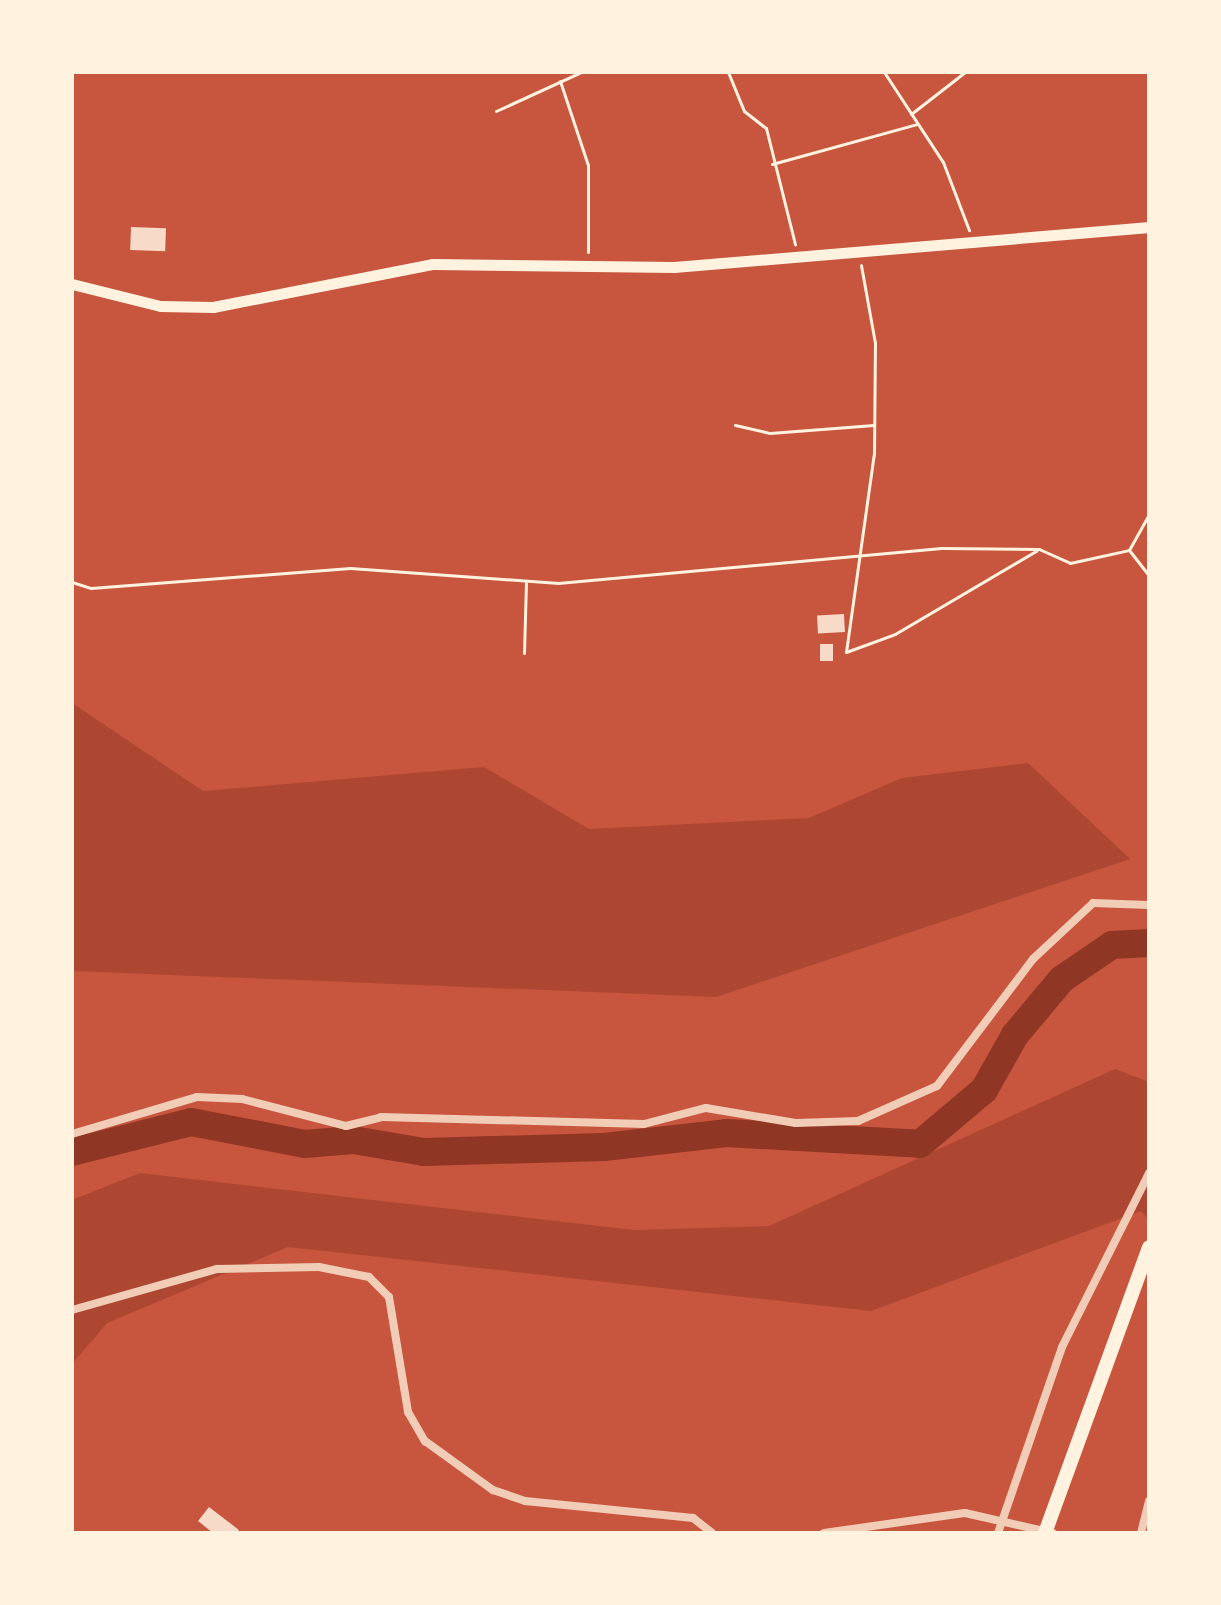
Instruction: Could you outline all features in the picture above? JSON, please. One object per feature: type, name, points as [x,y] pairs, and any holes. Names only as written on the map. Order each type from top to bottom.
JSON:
[{"type":"highway","points":[[1045,1533],[1149,1247]]},
{"type":"main road","points":[[72,284],[160,306],[213,307],[432,264],[588,267],[798,255],[1149,227]]},
{"type":"street","points":[[72,1134],[197,1097],[242,1099],[346,1126],[381,1117],[644,1124],[706,1108],[796,1123],[868,1119],[937,1086],[1064,924],[1093,903],[1149,905]]},
{"type":"street","points":[[998,1533],[1062,1347],[1149,1173]]},
{"type":"street","points":[[72,1310],[217,1269],[319,1267],[369,1277],[389,1297],[408,1412],[425,1441],[504,1494],[693,1518],[712,1533]]},
{"type":"street","points":[[1141,1533],[1149,1501]]},
{"type":"street","points":[[824,1533],[965,1513],[1003,1519],[1053,1533]]},
{"type":"path","points":[[496,111],[581,72]]},
{"type":"path","points":[[728,72],[744,111],[766,128],[772,164],[798,255]]},
{"type":"path","points":[[884,72],[943,162],[975,240]]},
{"type":"path","points":[[910,115],[965,72]]},
{"type":"path","points":[[560,81],[588,165],[588,267]]},
{"type":"path","points":[[772,164],[917,124]]},
{"type":"path","points":[[858,250],[875,343],[874,425],[846,652],[895,634],[1039,549]]},
{"type":"path","points":[[735,425],[770,433],[874,425]]},
{"type":"path","points":[[72,582],[91,588],[350,568],[526,583],[859,550],[1039,549],[1070,563],[1129,550],[1149,514]]},
{"type":"path","points":[[1129,550],[1149,576]]},
{"type":"path","points":[[524,653],[526,583]]},
{"type":"shaded area","points":[[72,703],[203,791],[484,767],[589,829],[809,818],[902,778],[1028,763],[1130,859],[716,997],[72,971]]},
{"type":"shaded area","points":[[1115,1069],[1149,1082],[1149,1220],[1141,1211],[871,1311],[288,1247],[107,1323],[72,1364],[72,1200],[140,1173],[634,1230],[769,1226]]},
{"type":"building","points":[[131,227],[166,228],[165,251],[130,250]]},
{"type":"building","points":[[844,614],[845,632],[818,633],[817,615]]},
{"type":"building","points":[[820,644],[833,644],[833,661],[820,661]]},
{"type":"building","points":[[209,1507],[239,1530],[236,1533],[213,1533],[198,1521]]},
{"type":"waterway","points":[[72,1152],[191,1122],[305,1144],[353,1140],[424,1152],[604,1147],[726,1133],[920,1144],[984,1090],[1015,1035],[1062,979],[1112,945],[1149,943]]}]
